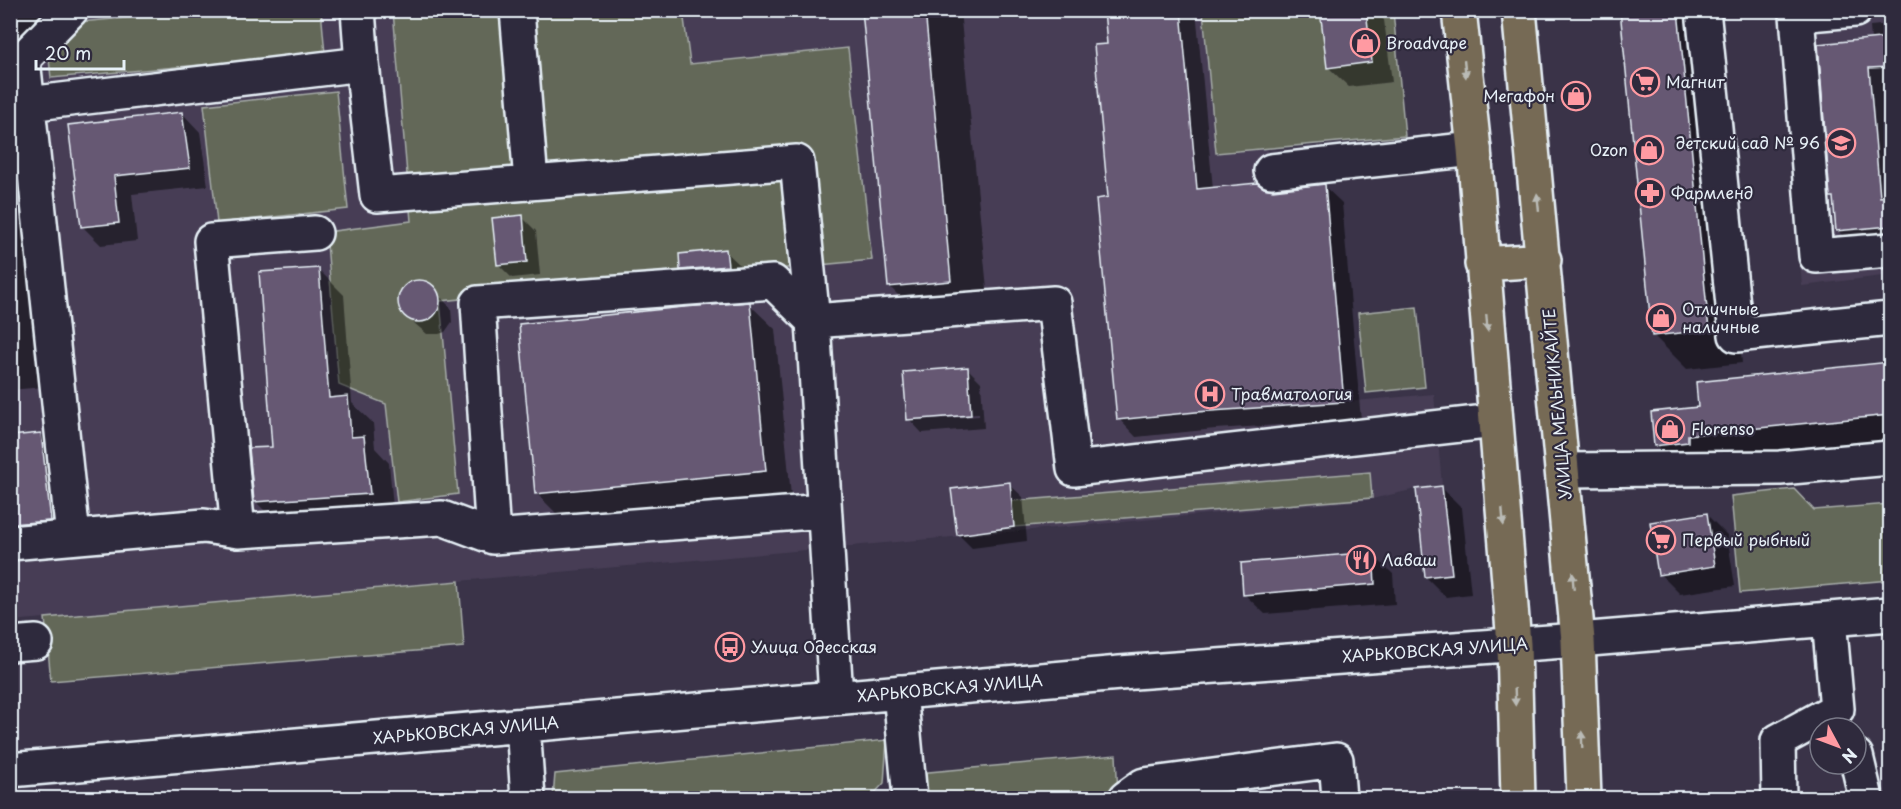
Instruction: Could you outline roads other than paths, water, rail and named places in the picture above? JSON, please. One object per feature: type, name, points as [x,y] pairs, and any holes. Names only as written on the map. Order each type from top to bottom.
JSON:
[{"type":"main road","points":[[1459,10],[1473,149],[1514,644],[1518,798]]},
{"type":"main road","name":"УЛИЦА МЕЛЬНИКАЙТЕ","points":[[1519,10],[1564,470],[1578,640],[1584,798]]},
{"type":"main road","points":[[1482,264],[1544,260]]},
{"type":"street","points":[[70,10],[23,59],[73,537]]},
{"type":"street","points":[[358,10],[377,195],[797,162],[813,321],[836,697]]},
{"type":"street","points":[[517,10],[531,182]]},
{"type":"street","points":[[1703,10],[1736,335],[1890,319]]},
{"type":"street","points":[[1855,10],[1797,15],[1816,256],[1890,250]]},
{"type":"street","points":[[28,104],[362,64]]},
{"type":"street","points":[[1270,171],[1473,149]]},
{"type":"street","points":[[238,531],[211,241],[315,233]]},
{"type":"street","points":[[493,537],[478,303],[772,282],[813,321],[1054,303],[1074,469],[1495,421]]},
{"type":"street","points":[[1564,470],[1780,468],[1890,458]]},
{"type":"street","points":[[10,543],[204,526],[238,531],[442,518],[493,537],[824,511]]},
{"type":"street","name":"ХАРЬКОВСКАЯ УЛИЦА","points":[[10,770],[836,697],[1890,614]]},
{"type":"street","points":[[1779,798],[1778,741],[1837,709],[1829,619]]},
{"type":"street","points":[[900,692],[910,798]]},
{"type":"street","points":[[523,725],[528,798]]},
{"type":"street","points":[[1126,798],[1144,785],[1165,790],[1336,760],[1339,798]]},
{"type":"street","points":[[1861,776],[1866,798]]},
{"type":"place","name":"Broadvape","points":[[1365,43]]},
{"type":"place","name":"Магнит","points":[[1645,82]]},
{"type":"place","name":"Мегафон","points":[[1576,96]]},
{"type":"place","name":"детский сад № 96","points":[[1841,143]]},
{"type":"place","name":"Ozon","points":[[1649,150]]},
{"type":"place","name":"Фармленд","points":[[1650,193]]},
{"type":"place","name":"Отличные наличные","points":[[1661,318]]},
{"type":"place","name":"Травматология","points":[[1210,394]]},
{"type":"place","name":"Florenso","points":[[1670,429]]},
{"type":"place","name":"Первый рыбный","points":[[1661,540]]},
{"type":"place","name":"Лаваш","points":[[1361,560]]},
{"type":"place","name":"Улица Одесская","points":[[730,647]]}]
